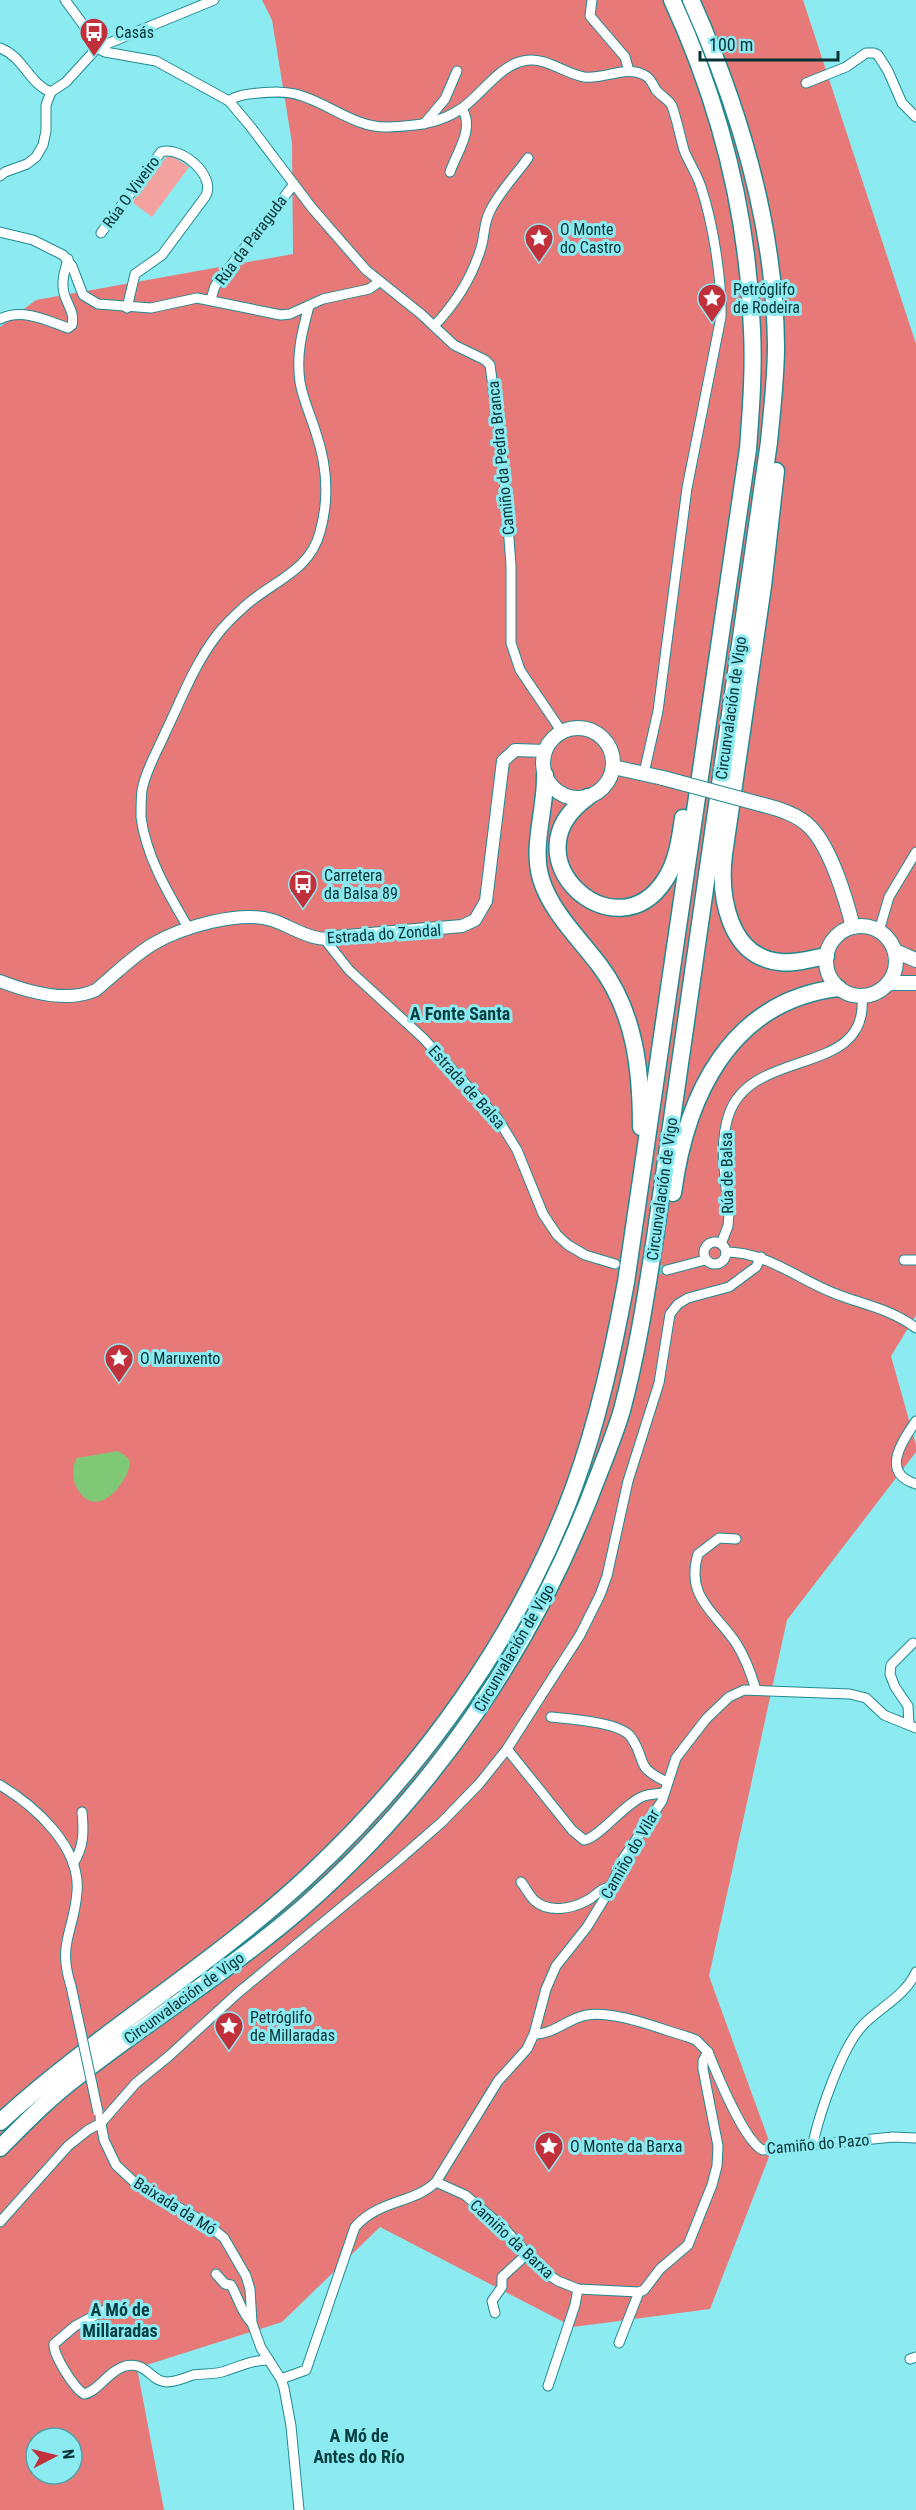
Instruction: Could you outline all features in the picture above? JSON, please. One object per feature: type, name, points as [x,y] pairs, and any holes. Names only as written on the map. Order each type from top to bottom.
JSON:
[{"type":"highway","name":"Circunvalación de Vigo","points":[[0,2122],[46,2080],[226,1944],[305,1879],[370,1813],[436,1735],[470,1688],[520,1604],[552,1539],[573,1489],[592,1431],[618,1325],[645,1158],[748,449],[752,330],[746,253],[730,164],[704,77],[672,0]]},
{"type":"highway","name":"Circunvalación de Vigo","points":[[0,2148],[76,2077],[244,1955],[301,1909],[383,1829],[437,1766],[492,1689],[556,1576],[585,1509],[621,1410],[639,1333],[655,1238],[770,442],[776,346],[771,273],[749,155],[714,52],[691,0]]},
{"type":"highway","points":[[776,346],[781,380],[776,476],[763,586],[724,855],[723,885],[730,923],[745,944],[757,954],[782,963],[826,956]]},
{"type":"highway","points":[[588,797],[576,805],[562,827],[558,852],[564,875],[580,895],[598,904],[617,908],[641,903],[656,891],[673,865],[702,707],[715,677]]},
{"type":"highway","points":[[545,775],[546,794],[537,859],[542,881],[562,917],[601,967],[625,1010],[638,1059],[641,1135],[645,1158]]},
{"type":"highway","points":[[639,1333],[650,1314],[675,1178],[688,1122],[698,1093],[711,1071],[741,1034],[758,1020],[793,1000],[816,992],[838,988]]},
{"type":"main road","points":[[582,728],[595,732],[609,747],[613,767],[611,775],[602,789],[588,797],[566,796],[553,788],[545,775],[543,767],[545,751],[552,740],[562,732],[582,728]]},
{"type":"main road","points":[[613,767],[756,803],[795,817],[810,827],[819,838],[831,863],[853,927]]},
{"type":"main road","points":[[862,926],[879,931],[886,936],[895,951],[896,968],[889,983],[874,994],[862,997],[845,993],[838,988],[826,968],[826,956],[835,937],[853,927],[862,926]]},
{"type":"main road","points":[[895,951],[916,960]]},
{"type":"main road","points":[[889,983],[916,983]]},
{"type":"street","points":[[65,0],[97,48]]},
{"type":"street","points":[[2,172],[27,164],[39,151],[46,131],[46,105],[51,92],[66,82],[97,48],[214,0]]},
{"type":"street","points":[[592,0],[590,16],[625,57],[629,71]]},
{"type":"street","points":[[0,48],[16,56],[39,85],[51,92]]},
{"type":"street","name":"Camiño da Pedra Branca","points":[[97,48],[105,52],[156,61],[229,102],[332,231],[379,282],[454,345],[484,360],[492,371],[512,565],[511,643],[520,670],[562,732]]},
{"type":"street","points":[[806,83],[846,67],[866,53],[874,53],[878,55],[888,71],[902,103],[916,117]]},
{"type":"street","points":[[229,102],[234,97],[246,95],[292,93],[313,100],[367,125],[386,127],[423,125],[462,109],[506,70],[522,61],[549,63],[580,76],[590,77],[629,71],[639,72],[649,78],[657,91],[671,105],[686,156],[696,173],[705,201],[722,304],[687,488],[658,711],[644,773]]},
{"type":"street","points":[[423,125],[445,99],[457,70]]},
{"type":"street","points":[[450,171],[467,129],[468,121],[462,109]]},
{"type":"street","name":"Rúa O Viveiro","points":[[101,233],[163,151],[175,151],[195,165],[208,182],[208,193],[162,255],[135,274],[127,308]]},
{"type":"street","points":[[434,326],[458,297],[474,265],[481,250],[485,222],[490,210],[528,158]]},
{"type":"street","name":"Rúa da Paraguda","points":[[211,299],[215,286],[294,184]]},
{"type":"street","points":[[0,232],[33,240],[52,248],[68,259],[83,295],[98,304],[127,308],[152,308],[182,300],[211,299],[238,308],[281,315],[340,294],[369,289],[379,282]]},
{"type":"street","points":[[0,319],[14,314],[25,314],[68,328],[72,326],[72,311],[63,291],[63,279],[68,259]]},
{"type":"street","points":[[189,929],[161,878],[144,834],[141,809],[142,789],[180,702],[216,635],[247,604],[301,566],[317,542],[324,510],[324,466],[302,393],[298,364],[300,339],[309,306]]},
{"type":"street","name":"Estrada do Zondal","points":[[0,981],[24,990],[57,995],[85,995],[96,990],[152,944],[189,929],[237,917],[270,919],[326,941],[340,937],[450,928],[475,920],[483,908],[487,893],[503,761],[515,750],[545,751]]},
{"type":"street","points":[[879,931],[890,897],[916,852]]},
{"type":"street","name":"Estrada de Balsa","points":[[326,941],[349,970],[423,1038],[498,1119],[514,1143],[543,1214],[557,1235],[585,1255],[615,1264]]},
{"type":"street","name":"Rúa de Balsa","points":[[724,1248],[729,1214],[725,1130],[738,1096],[772,1071],[828,1053],[846,1043],[859,1025],[862,997]]},
{"type":"street","points":[[705,1260],[704,1252],[707,1245],[714,1242],[724,1248],[761,1257],[834,1293],[891,1312],[916,1328]]},
{"type":"street","points":[[667,1270],[705,1260],[718,1264],[724,1259],[724,1248]]},
{"type":"street","points":[[0,2222],[68,2146],[101,2123],[136,2083],[239,1992],[442,1822],[479,1784],[507,1749],[580,1635],[604,1586],[628,1481],[659,1383],[670,1314],[678,1304],[688,1298],[729,1287],[756,1267],[761,1257]]},
{"type":"street","points":[[904,1260],[916,1260]]},
{"type":"street","points":[[916,1421],[902,1443],[896,1463],[904,1479],[916,1484]]},
{"type":"street","points":[[736,1539],[719,1538],[698,1554],[694,1582],[698,1595],[740,1651],[756,1690]]},
{"type":"street","points":[[912,1726],[908,1706],[895,1687],[890,1674],[891,1665],[913,1643]]},
{"type":"street","name":"Camiño do Vilar","points":[[534,2034],[546,1989],[556,1966],[587,1927],[609,1891],[624,1859],[662,1801],[676,1758],[706,1719],[737,1692],[756,1690],[850,1694],[866,1698],[884,1715],[912,1726]]},
{"type":"street","points":[[551,1717],[613,1726],[630,1736],[644,1769],[649,1774],[667,1782]]},
{"type":"street","points":[[507,1749],[572,1830],[584,1840],[591,1839],[614,1817],[643,1796],[663,1793]]},
{"type":"street","name":"Baixada da Mó","points":[[0,1785],[44,1820],[57,1835],[73,1864],[77,1894],[65,1946],[65,1963],[104,2140],[116,2165],[133,2181],[207,2224],[224,2238],[246,2276],[250,2289],[252,2323],[269,2360],[281,2379],[291,2426],[299,2510]]},
{"type":"street","points":[[73,1864],[81,1850],[84,1831],[82,1812]]},
{"type":"street","points":[[521,1882],[535,1901],[558,1909],[571,1907],[588,1900],[602,1889],[606,1888],[609,1891]]},
{"type":"street","points":[[813,2144],[834,2077],[850,2044],[863,2025],[910,1985],[916,1972]]},
{"type":"street","points":[[281,2379],[306,2370],[338,2282],[349,2241],[356,2227],[372,2211],[425,2191],[436,2182],[498,2080],[527,2049],[534,2034],[548,2032],[579,2016],[606,2014],[688,2037],[696,2040],[708,2052],[703,2061],[703,2069],[718,2146],[717,2166],[712,2185],[688,2245],[660,2268],[653,2279],[639,2292],[619,2343]]},
{"type":"street","name":"Camiño do Pazo","points":[[708,2052],[756,2148],[771,2150],[893,2137],[916,2138]]},
{"type":"street","name":"Camiño da Barxa","points":[[436,2182],[465,2195],[504,2228],[526,2255],[543,2271],[558,2281],[578,2289],[639,2292]]},
{"type":"street","points":[[495,2313],[492,2301],[502,2287],[502,2277],[526,2255]]},
{"type":"street","points":[[216,2274],[225,2284],[231,2285],[240,2300],[246,2318],[252,2323]]},
{"type":"street","points":[[548,2385],[575,2305],[578,2289]]},
{"type":"street","points":[[107,2309],[75,2326],[54,2344],[54,2353],[76,2387],[84,2394],[90,2392],[110,2374],[130,2365],[146,2369],[156,2378],[168,2382],[202,2373],[224,2372],[253,2360],[269,2360]]},
{"type":"shaded area","points":[[262,0],[803,0],[916,344],[916,1315],[891,1356],[916,1452],[787,1620],[709,1976],[772,2149],[710,2309],[573,2327],[380,2227],[282,2322],[137,2368],[164,2510],[0,2510],[0,327],[36,300],[293,254],[292,143],[272,20]]},
{"type":"shaded area","points":[[172,156],[189,167],[152,217],[132,202],[166,157]]},
{"type":"shaded area","points":[[118,1451],[129,1460],[126,1475],[120,1485],[104,1500],[94,1502],[85,1498],[74,1479],[73,1468],[77,1458]]},
{"type":"tunnel","points":[[615,1264],[667,1270]]},
{"type":"place","name":"Casás","points":[[94,58]]},
{"type":"place","name":"O Monte do Castro","points":[[539,264]]},
{"type":"place","name":"Petróglifo de Rodeira","points":[[712,324]]},
{"type":"place","name":"Carretera da Balsa 89","points":[[303,910]]},
{"type":"place","name":"O Maruxento","points":[[119,1384]]},
{"type":"place","name":"Petróglifo de Millaradas","points":[[229,2052]]},
{"type":"place","name":"O Monte da Barxa","points":[[549,2172]]},
{"type":"district","name":"A Fonte Santa","points":[[460,1013]]},
{"type":"district","name":"A Mó de Millaradas","points":[[120,2319]]},
{"type":"district","name":"A Mó de Antes do Río","points":[[359,2445]]}]
